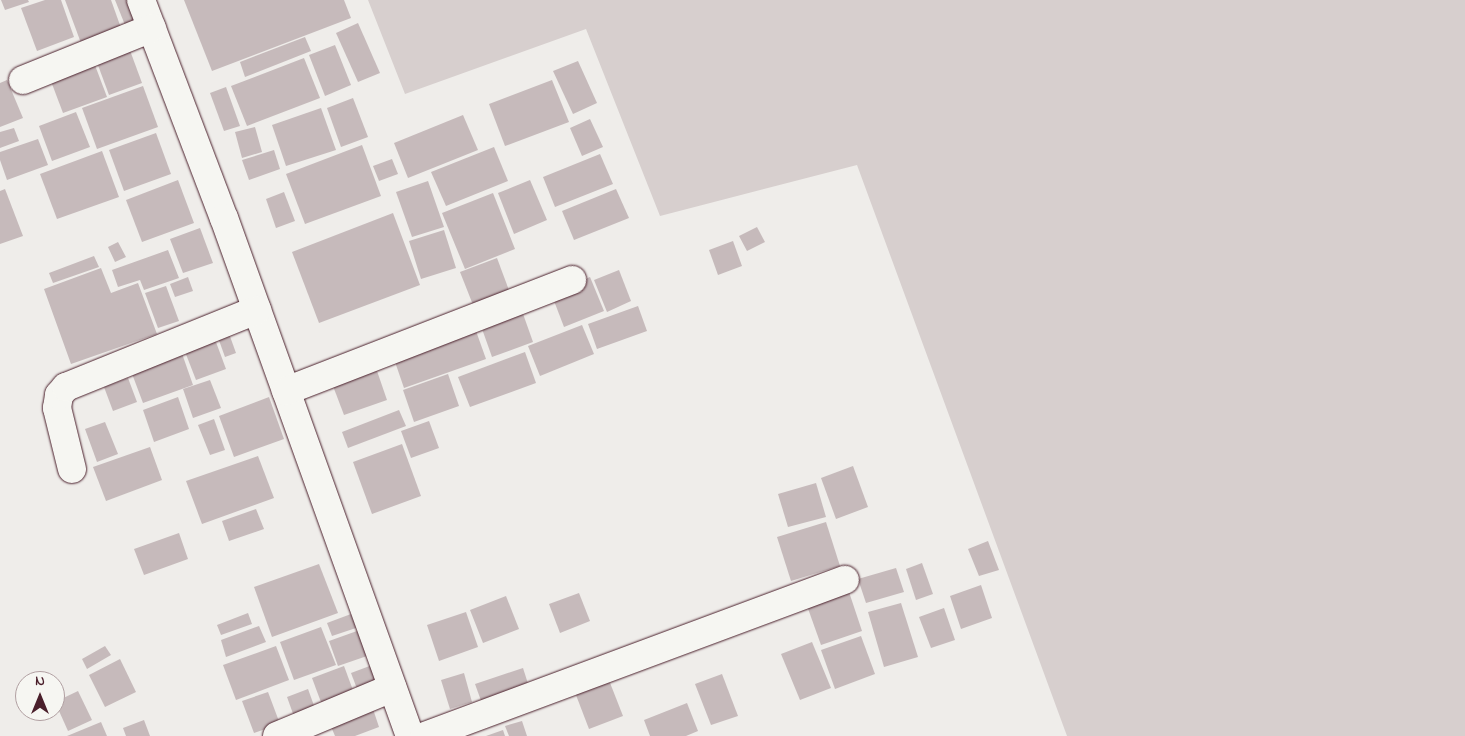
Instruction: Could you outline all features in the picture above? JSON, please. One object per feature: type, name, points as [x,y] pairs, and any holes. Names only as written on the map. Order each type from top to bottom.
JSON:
[{"type":"street","points":[[141,0],[257,310],[410,736]]},
{"type":"street","points":[[23,80],[152,28]]},
{"type":"street","points":[[286,391],[572,280]]},
{"type":"street","points":[[72,469],[57,408],[59,395],[66,387],[257,310]]},
{"type":"street","points":[[425,736],[845,580]]},
{"type":"street","points":[[277,736],[392,688]]},
{"type":"shaded area","points":[[368,0],[1465,0],[1465,736],[1067,736],[857,165],[660,216],[586,29],[405,94]]},
{"type":"building","points":[[1,0],[28,0],[29,2],[5,10]]},
{"type":"building","points":[[45,0],[61,0],[74,37],[37,51],[21,8]]},
{"type":"building","points":[[65,0],[111,0],[121,28],[81,43]]},
{"type":"building","points":[[115,0],[134,0],[141,18],[125,25]]},
{"type":"building","points":[[184,0],[344,0],[351,18],[212,71]]},
{"type":"building","points":[[358,23],[380,73],[358,82],[336,33]]},
{"type":"building","points":[[305,37],[311,51],[245,77],[240,62]]},
{"type":"building","points":[[128,45],[142,83],[109,95],[95,57]]},
{"type":"building","points":[[335,45],[351,85],[325,96],[309,55]]},
{"type":"building","points":[[304,58],[320,98],[247,126],[231,86]]},
{"type":"building","points":[[93,60],[107,97],[63,113],[49,76]]},
{"type":"building","points":[[578,61],[597,103],[573,114],[553,71]]},
{"type":"building","points":[[7,80],[23,118],[0,127],[0,83]]},
{"type":"building","points":[[552,80],[569,122],[505,146],[489,104]]},
{"type":"building","points":[[143,86],[158,127],[97,149],[82,108]]},
{"type":"building","points":[[226,87],[240,126],[224,131],[210,93]]},
{"type":"building","points":[[353,98],[368,137],[341,147],[327,108]]},
{"type":"building","points":[[321,108],[336,150],[286,166],[272,125]]},
{"type":"building","points":[[76,112],[90,147],[52,161],[39,126]]},
{"type":"building","points":[[463,115],[478,150],[408,178],[394,143]]},
{"type":"building","points":[[590,119],[603,147],[582,156],[570,128]]},
{"type":"building","points":[[255,127],[262,152],[242,158],[235,132]]},
{"type":"building","points":[[14,128],[19,141],[0,148],[0,132]]},
{"type":"building","points":[[156,133],[171,174],[124,191],[109,150]]},
{"type":"building","points":[[38,139],[48,165],[7,180],[0,160],[0,152]]},
{"type":"building","points":[[362,145],[381,196],[305,224],[286,174]]},
{"type":"building","points":[[494,147],[508,181],[446,206],[431,172]]},
{"type":"building","points":[[274,150],[280,169],[249,180],[242,160]]},
{"type":"building","points":[[102,151],[119,197],[57,219],[40,174]]},
{"type":"building","points":[[600,154],[613,184],[555,207],[543,177]]},
{"type":"building","points":[[392,159],[398,174],[379,181],[373,166]]},
{"type":"building","points":[[178,180],[194,223],[142,242],[126,200]]},
{"type":"building","points":[[530,180],[547,220],[514,234],[498,193]]},
{"type":"building","points":[[428,181],[444,227],[412,237],[396,192]]},
{"type":"building","points":[[5,189],[23,236],[0,244],[0,191]]},
{"type":"building","points":[[616,189],[629,218],[574,240],[562,211]]},
{"type":"building","points":[[284,192],[295,221],[276,228],[266,199]]},
{"type":"building","points":[[493,193],[515,249],[465,269],[442,213]]},
{"type":"building","points":[[393,213],[420,285],[319,323],[292,252]]},
{"type":"building","points":[[757,227],[765,242],[747,251],[739,236]]},
{"type":"building","points":[[200,228],[213,263],[183,273],[170,239]]},
{"type":"building","points":[[444,230],[456,268],[421,279],[409,241]]},
{"type":"building","points":[[733,241],[742,266],[718,275],[709,250]]},
{"type":"building","points":[[118,242],[126,257],[115,262],[108,247]]},
{"type":"building","points":[[168,250],[179,278],[144,290],[140,280],[118,287],[112,270]]},
{"type":"building","points":[[94,256],[99,267],[53,283],[49,273]]},
{"type":"building","points":[[497,258],[513,301],[477,315],[460,272]]},
{"type":"building","points":[[101,268],[111,293],[138,283],[157,334],[71,364],[44,289]]},
{"type":"building","points":[[619,270],[631,301],[607,312],[594,280]]},
{"type":"building","points":[[188,277],[193,291],[175,297],[170,284]]},
{"type":"building","points":[[590,277],[604,311],[564,327],[551,293]]},
{"type":"building","points":[[166,286],[179,321],[158,328],[145,293]]},
{"type":"building","points":[[638,306],[647,331],[597,349],[588,324]]},
{"type":"building","points":[[522,311],[533,342],[492,357],[481,326]]},
{"type":"building","points":[[582,325],[594,354],[540,376],[528,346]]},
{"type":"building","points":[[227,328],[236,353],[225,357],[216,332]]},
{"type":"building","points":[[476,331],[486,359],[404,388],[394,359]]},
{"type":"building","points":[[213,334],[226,369],[196,380],[182,344]]},
{"type":"building","points":[[179,345],[193,385],[143,403],[128,363]]},
{"type":"building","points":[[525,352],[536,383],[470,407],[458,377]]},
{"type":"building","points":[[377,371],[387,400],[344,415],[333,386]]},
{"type":"building","points":[[448,374],[459,406],[414,422],[403,390]]},
{"type":"building","points":[[128,378],[137,402],[113,411],[104,387]]},
{"type":"building","points":[[210,380],[221,408],[193,418],[183,389]]},
{"type":"building","points":[[178,397],[189,429],[154,442],[143,410]]},
{"type":"building","points":[[269,397],[284,439],[234,457],[219,416]]},
{"type":"building","points":[[399,410],[406,426],[348,448],[342,432]]},
{"type":"building","points":[[214,419],[225,450],[210,455],[198,425]]},
{"type":"building","points":[[429,421],[439,448],[411,458],[401,431]]},
{"type":"building","points":[[105,422],[118,454],[97,462],[85,429]]},
{"type":"building","points":[[402,444],[421,496],[372,514],[353,462]]},
{"type":"building","points":[[150,447],[162,480],[106,501],[93,467]]},
{"type":"building","points":[[258,456],[274,498],[202,524],[186,481]]},
{"type":"building","points":[[853,466],[868,507],[836,519],[821,478]]},
{"type":"building","points":[[816,483],[826,517],[788,527],[778,494]]},
{"type":"building","points":[[256,509],[264,529],[229,541],[222,521]]},
{"type":"building","points":[[826,522],[840,566],[791,581],[777,537]]},
{"type":"building","points":[[179,533],[188,559],[144,575],[134,549]]},
{"type":"building","points":[[988,541],[999,570],[979,576],[968,549]]},
{"type":"building","points":[[922,563],[933,594],[916,600],[906,569]]},
{"type":"building","points":[[319,564],[338,613],[272,637],[254,587]]},
{"type":"building","points":[[896,568],[904,592],[866,603],[858,579]]},
{"type":"building","points":[[981,585],[992,618],[961,629],[950,596]]},
{"type":"building","points":[[848,589],[862,631],[821,645],[806,603]]},
{"type":"building","points":[[579,593],[590,621],[560,633],[549,604]]},
{"type":"building","points":[[506,596],[519,629],[483,643],[470,610]]},
{"type":"building","points":[[901,603],[918,657],[884,667],[868,612]]},
{"type":"building","points":[[944,608],[955,640],[931,648],[919,617]]},
{"type":"building","points":[[466,612],[478,647],[439,661],[427,625]]},
{"type":"building","points":[[248,613],[252,624],[221,635],[217,625]]},
{"type":"building","points":[[351,614],[356,628],[332,636],[327,623]]},
{"type":"building","points":[[259,626],[266,642],[226,657],[221,640]]},
{"type":"building","points":[[321,627],[336,665],[294,680],[280,642]]},
{"type":"building","points":[[357,631],[367,656],[338,666],[329,641]]},
{"type":"building","points":[[861,636],[875,674],[835,689],[821,650]]},
{"type":"building","points":[[812,642],[831,688],[800,700],[781,654]]},
{"type":"building","points":[[105,646],[111,655],[87,669],[82,659]]},
{"type":"building","points":[[276,646],[289,680],[236,700],[223,665]]},
{"type":"building","points":[[120,659],[136,692],[105,707],[89,675]]},
{"type":"building","points":[[375,664],[382,685],[359,694],[351,673]]},
{"type":"building","points":[[344,666],[357,701],[325,713],[312,678]]},
{"type":"building","points":[[523,668],[531,693],[484,709],[475,684]]},
{"type":"building","points":[[605,670],[623,716],[589,729],[571,682]]},
{"type":"building","points":[[464,673],[472,702],[450,709],[441,680]]},
{"type":"building","points":[[722,674],[738,716],[711,725],[695,684]]},
{"type":"building","points":[[308,689],[317,714],[296,722],[287,697]]},
{"type":"building","points":[[78,691],[92,720],[68,731],[64,721],[65,697]]},
{"type":"building","points":[[268,692],[280,724],[254,733],[242,701]]},
{"type":"building","points":[[687,703],[698,731],[686,736],[650,736],[644,720]]},
{"type":"building","points":[[373,709],[379,727],[355,736],[335,736],[330,724]]},
{"type":"building","points":[[144,720],[150,736],[126,736],[123,728]]},
{"type":"building","points":[[522,721],[527,736],[509,736],[505,726]]},
{"type":"building","points":[[101,722],[107,736],[67,736]]},
{"type":"building","points":[[503,730],[505,736],[486,736]]}]
